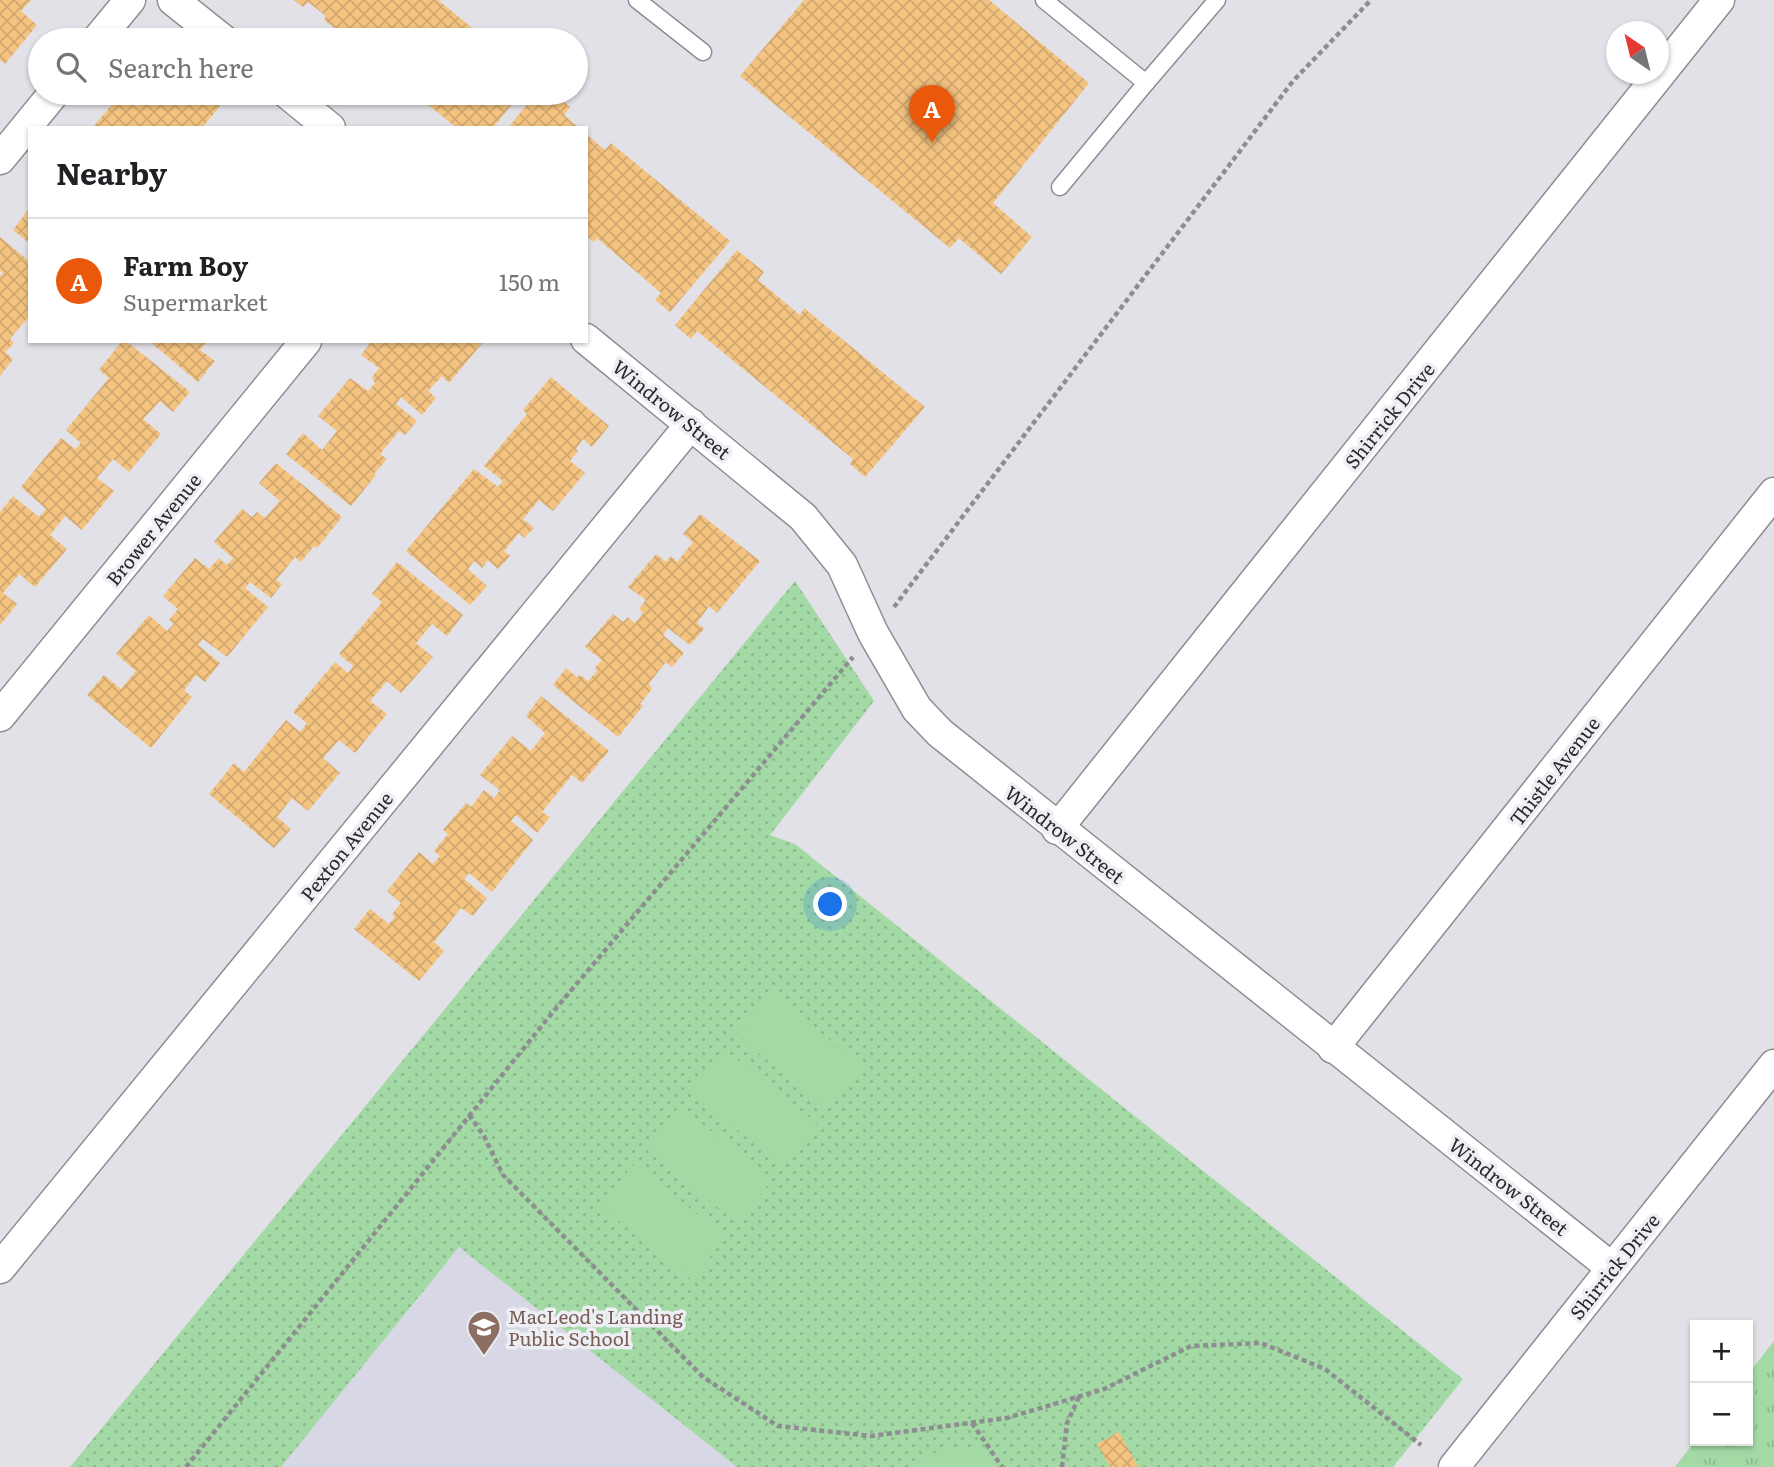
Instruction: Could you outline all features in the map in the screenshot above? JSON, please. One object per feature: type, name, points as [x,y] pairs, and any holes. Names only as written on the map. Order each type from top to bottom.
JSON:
[{"type":"street","points":[[107,28],[130,0]]},
{"type":"street","points":[[173,0],[208,28]]},
{"type":"street","name":"Shirrick Drive","points":[[1058,829],[1719,0]]},
{"type":"street","points":[[0,159],[44,105]]},
{"type":"street","points":[[302,105],[328,126]]},
{"type":"street","name":"Windrow Street","points":[[588,341],[803,517],[842,565],[873,632],[917,709],[966,757],[1612,1268]]},
{"type":"street","name":"Brower Avenue","points":[[0,716],[304,343]]},
{"type":"street","name":"Pexton Avenue","points":[[0,1268],[691,424]]},
{"type":"street","name":"Thistle Avenue","points":[[1334,1048],[1774,493]]},
{"type":"street","name":"Shirrick Drive","points":[[1454,1467],[1774,1065]]},
{"type":"lane","points":[[638,0],[703,52]]},
{"type":"lane","points":[[1044,0],[1146,83]]},
{"type":"lane","points":[[1060,187],[1217,0]]},
{"type":"path","points":[[186,1467],[557,1007],[925,567],[1293,81],[1371,0]]},
{"type":"path","points":[[470,1115],[484,1136],[503,1175],[693,1367],[703,1377],[778,1426],[871,1436],[1007,1418],[1104,1389],[1191,1346],[1261,1343],[1325,1369],[1421,1445]]},
{"type":"path","points":[[1062,1467],[1067,1423],[1079,1397]]},
{"type":"path","points":[[972,1423],[1002,1467]]},
{"type":"shaded area","name":"MacLeod's Landing Public School","points":[[459,1246],[737,1467],[281,1467]]},
{"type":"green space","points":[[795,581],[874,701],[770,835],[795,844],[1463,1379],[1393,1467],[737,1467],[459,1247],[281,1467],[70,1467]]},
{"type":"green space","points":[[771,993],[863,1067],[828,1109],[736,1035]]},
{"type":"green space","points":[[725,1050],[817,1124],[783,1166],[691,1093]]},
{"type":"green space","points":[[680,1106],[772,1180],[737,1223],[646,1149]]},
{"type":"green space","points":[[634,1164],[726,1237],[692,1280],[600,1206]]},
{"type":"green space","points":[[1774,1341],[1774,1467],[1675,1467],[1691,1446],[1753,1446],[1753,1368]]},
{"type":"green space","points":[[949,1448],[985,1450],[996,1467],[914,1467],[923,1457]]},
{"type":"building","points":[[0,0],[31,0],[21,11],[37,25],[28,28],[28,36],[5,64],[0,60]]},
{"type":"building","points":[[294,0],[438,0],[472,28],[334,28],[324,20],[326,16],[308,2],[303,7]]},
{"type":"building","points":[[804,0],[989,0],[1089,83],[993,203],[1032,237],[1001,274],[959,238],[950,248],[740,76]]},
{"type":"building","points":[[112,105],[220,106],[204,126],[94,126]]},
{"type":"building","points":[[428,105],[511,105],[495,126],[454,126]]},
{"type":"building","points":[[526,105],[568,105],[570,107],[564,115],[577,126],[510,126]]},
{"type":"building","points":[[588,136],[605,150],[611,143],[730,241],[670,312],[655,300],[661,293],[597,238],[594,242],[588,238]]},
{"type":"building","points":[[28,210],[28,242],[13,230]]},
{"type":"building","points":[[0,237],[28,260],[28,317],[10,339],[14,343],[5,352],[13,359],[0,376],[0,276],[3,273],[0,271]]},
{"type":"building","points":[[737,250],[764,272],[758,280],[800,315],[804,308],[925,407],[865,477],[850,464],[853,459],[697,331],[691,339],[675,325]]},
{"type":"building","points":[[120,343],[129,343],[190,392],[173,412],[160,401],[143,419],[161,434],[129,472],[113,459],[97,478],[114,491],[82,530],[65,516],[50,535],[67,549],[35,587],[19,574],[3,593],[17,604],[0,625],[0,512],[13,496],[39,517],[46,509],[21,487],[61,438],[75,449],[81,443],[66,430],[109,378],[99,370]]},
{"type":"building","points":[[151,343],[205,343],[200,350],[215,361],[198,382]]},
{"type":"building","points":[[370,343],[482,343],[449,383],[442,376],[428,391],[436,398],[422,415],[401,397],[396,404],[417,421],[405,435],[399,431],[380,454],[387,459],[351,506],[286,454],[303,433],[322,450],[337,431],[318,416],[350,378],[368,391],[375,383],[372,377],[379,368],[361,355]]},
{"type":"building","points":[[551,377],[609,426],[592,447],[583,439],[570,461],[585,473],[553,511],[539,500],[523,519],[534,528],[524,538],[519,533],[504,551],[510,556],[498,569],[488,560],[482,568],[474,561],[468,569],[487,586],[470,605],[406,551],[474,469],[498,487],[503,481],[484,466],[527,414],[523,410]]},
{"type":"building","points":[[276,463],[342,517],[317,548],[314,546],[301,562],[295,557],[276,580],[282,584],[271,598],[250,582],[245,588],[268,607],[227,657],[203,639],[198,645],[220,663],[205,682],[196,675],[184,690],[192,697],[151,748],[87,695],[104,675],[121,689],[136,671],[116,654],[149,615],[167,631],[174,624],[169,620],[178,609],[163,596],[195,558],[209,569],[219,558],[227,565],[233,558],[214,542],[242,509],[252,517],[257,512],[265,518],[280,501],[259,483]]},
{"type":"building","points":[[700,514],[760,561],[717,613],[709,606],[697,623],[704,629],[690,645],[668,628],[663,635],[684,653],[672,667],[666,662],[649,683],[652,689],[640,704],[643,706],[618,737],[553,685],[566,668],[577,677],[580,675],[588,681],[597,671],[595,668],[602,660],[585,647],[613,614],[623,622],[628,617],[635,623],[643,613],[639,609],[646,600],[628,587],[656,554],[666,562],[671,556],[677,562],[693,542],[683,534]]},
{"type":"building","points":[[397,562],[463,615],[447,636],[432,624],[416,643],[433,657],[401,693],[387,681],[370,701],[387,714],[355,753],[339,740],[323,758],[340,773],[308,811],[292,798],[277,817],[291,829],[274,848],[209,794],[234,763],[244,772],[286,720],[300,732],[307,723],[293,712],[335,662],[348,673],[353,666],[339,654],[382,602],[372,594]]},
{"type":"building","points":[[541,696],[609,751],[582,783],[572,775],[542,812],[550,817],[537,833],[516,815],[511,821],[533,840],[492,892],[469,873],[464,879],[487,898],[473,916],[461,908],[434,942],[444,951],[419,981],[354,929],[370,909],[389,924],[395,917],[392,914],[401,903],[387,891],[419,852],[433,864],[440,856],[434,851],[448,834],[443,830],[466,803],[471,807],[484,790],[494,798],[500,790],[480,775],[512,736],[531,751],[545,733],[526,716]]},
{"type":"building","points":[[1119,1432],[1138,1466],[1110,1467],[1097,1444]]},
{"type":"place","name":"Farm Boy","points":[[932,143]]},
{"type":"place","name":"MacLeod's Landing Public School","points":[[484,1357]]}]
